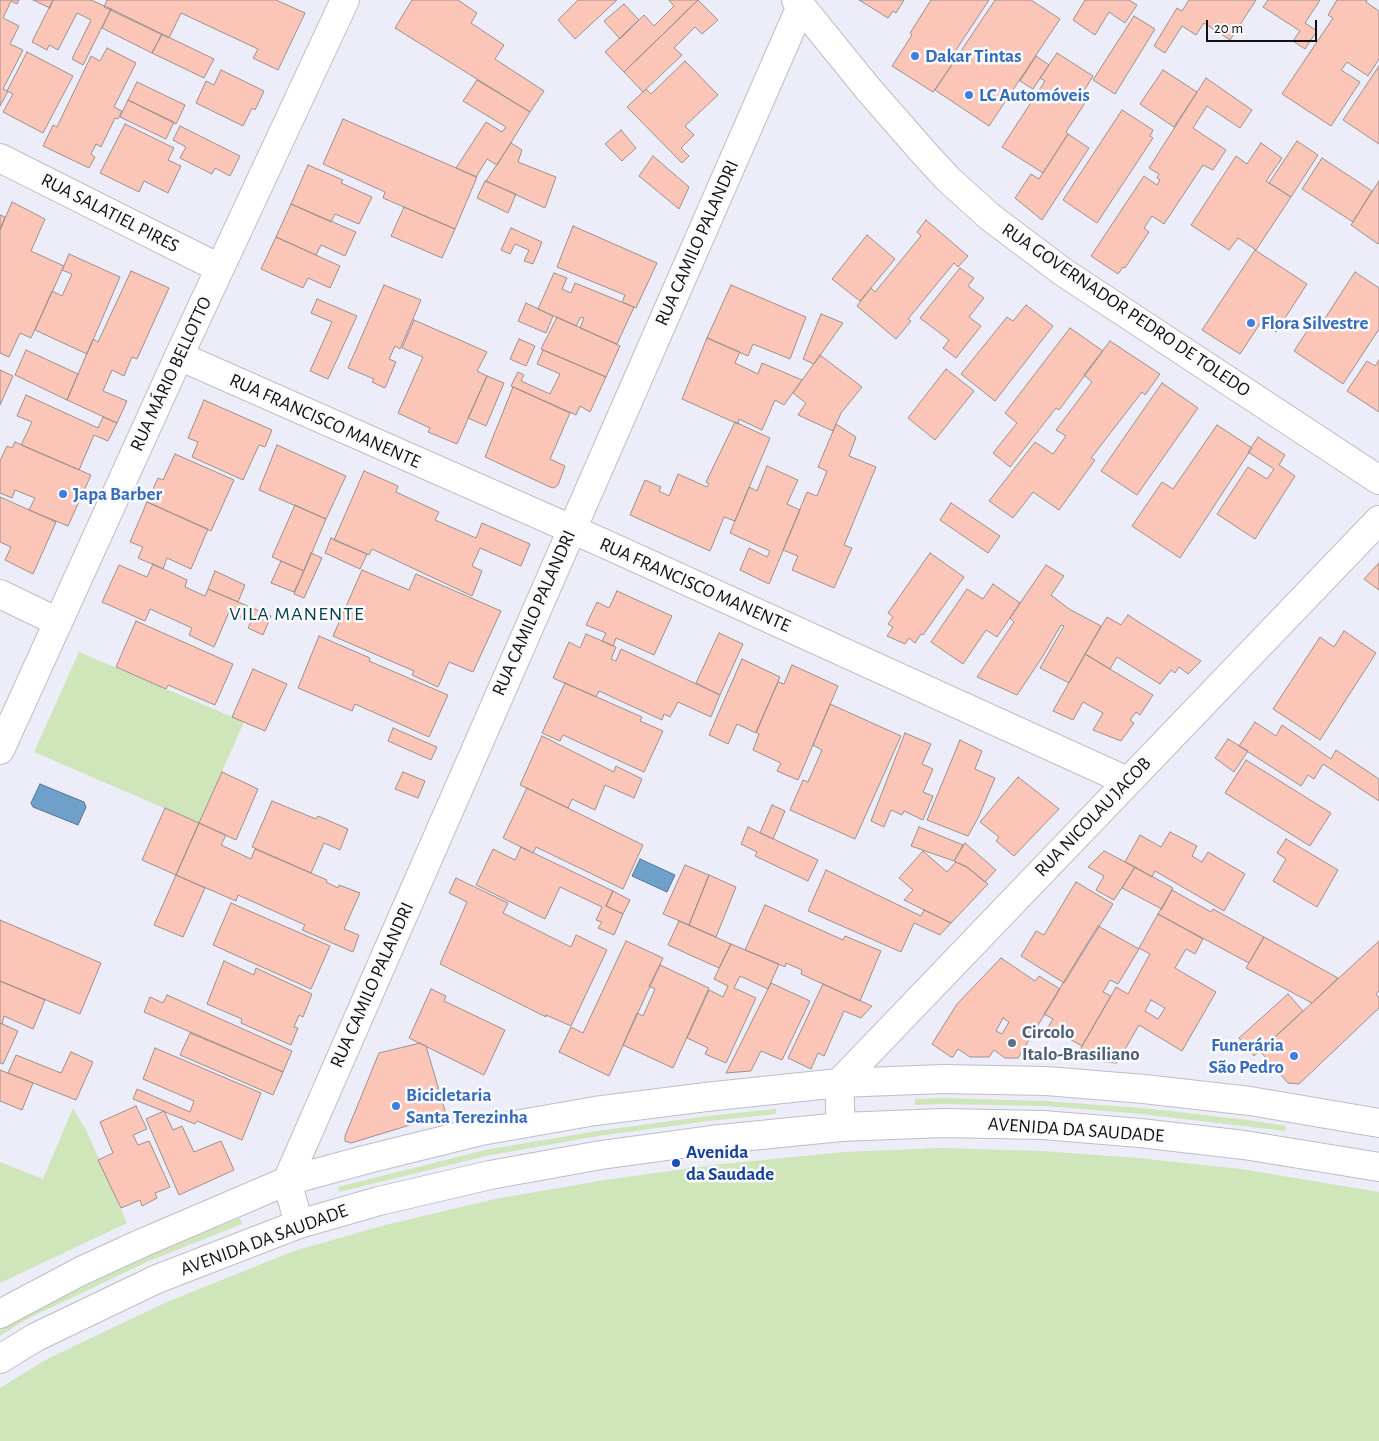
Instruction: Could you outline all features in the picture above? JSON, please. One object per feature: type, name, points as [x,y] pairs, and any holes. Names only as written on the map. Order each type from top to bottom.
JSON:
[{"type":"street","name":"RUA MÁRIO BELLOTTO","points":[[0,750],[179,356],[345,0]]},
{"type":"street","name":"RUA GOVERNADOR PEDRO DE TOLEDO","points":[[799,3],[869,90],[925,154],[948,179],[990,216],[1063,272],[1379,480]]},
{"type":"street","name":"RUA CAMILO PALANDRI","points":[[287,1181],[799,3]]},
{"type":"street","name":"RUA SALATIEL PIRES","points":[[0,158],[220,268]]},
{"type":"street","name":"RUA FRANCISCO MANENTE","points":[[179,356],[571,529],[1128,781]]},
{"type":"street","name":"RUA NICOLAU JACOB","points":[[839,1083],[1379,520]]},
{"type":"street","points":[[0,594],[58,622]]},
{"type":"street","points":[[0,1314],[81,1271],[287,1181],[481,1131],[594,1111],[839,1083],[943,1079],[1046,1082],[1144,1089],[1241,1100],[1379,1123]]},
{"type":"street","points":[[839,1083],[841,1127]]},
{"type":"street","points":[[1324,1157],[1332,1114]]},
{"type":"street","name":"AVENIDA DA SAUDADE","points":[[0,1359],[42,1334],[157,1279],[299,1224],[379,1201],[490,1175],[601,1155],[711,1140],[841,1127],[943,1123],[1043,1125],[1140,1133],[1235,1144],[1379,1167]]},
{"type":"street","points":[[287,1181],[299,1224]]},
{"type":"green space","points":[[79,652],[244,722],[199,823],[34,752]]},
{"type":"green space","points":[[915,1099],[1045,1101],[1143,1108],[1286,1126],[1285,1131],[1142,1114],[1045,1106],[915,1105]]},
{"type":"green space","points":[[73,1108],[87,1132],[127,1223],[0,1283],[0,1162],[43,1179]]},
{"type":"green space","points":[[776,1109],[776,1114],[598,1136],[486,1156],[339,1192],[338,1187],[485,1150],[597,1131]]},
{"type":"green space","points":[[943,1148],[1042,1151],[1138,1158],[1241,1169],[1379,1192],[1379,1441],[0,1441],[0,1388],[49,1358],[167,1302],[294,1251],[385,1225],[495,1199],[605,1180],[714,1165],[843,1152]]},
{"type":"green space","points":[[240,1218],[242,1224],[149,1261],[27,1319],[0,1336],[0,1330],[25,1315],[147,1256]]},
{"type":"water","points":[[40,784],[84,802],[86,807],[78,825],[33,807],[31,803]]},
{"type":"water","points":[[640,859],[675,875],[667,892],[632,876]]},
{"type":"building","points":[[0,0],[19,0],[17,4],[11,1],[3,18],[19,26],[10,44],[23,50],[3,89],[8,91],[0,106]]},
{"type":"building","points":[[33,0],[53,0],[50,8]]},
{"type":"building","points":[[53,0],[91,0],[111,9],[83,65],[72,59],[91,20],[77,13],[58,50],[49,45],[47,50],[32,42]]},
{"type":"building","points":[[107,0],[276,0],[305,13],[278,70],[253,58],[258,49],[181,13],[169,38],[104,7]]},
{"type":"building","points":[[412,0],[458,0],[477,13],[471,23],[504,45],[495,59],[544,91],[530,112],[395,28]]},
{"type":"building","points":[[578,0],[617,0],[575,39],[558,20]]},
{"type":"building","points":[[669,0],[698,0],[624,72],[605,52],[644,15],[654,26],[674,6]]},
{"type":"building","points":[[698,0],[718,20],[702,34],[695,27],[674,48],[682,55],[643,92],[624,72]]},
{"type":"building","points":[[859,0],[904,0],[896,13],[893,11],[888,18]]},
{"type":"building","points":[[931,0],[989,0],[952,56],[956,59],[933,92],[892,66]]},
{"type":"building","points":[[995,0],[1031,0],[1060,19],[989,126],[935,90]]},
{"type":"building","points":[[1085,0],[1129,0],[1137,5],[1125,23],[1109,12],[1095,35],[1073,20]]},
{"type":"building","points":[[1189,0],[1256,0],[1230,40],[1204,23],[1196,35],[1182,26],[1165,53],[1154,46],[1177,8],[1182,11]]},
{"type":"building","points":[[1268,0],[1320,0],[1305,23],[1317,31],[1305,49],[1293,41],[1300,31],[1263,7]]},
{"type":"building","points":[[1337,0],[1367,0],[1366,2],[1379,11],[1379,59],[1368,76],[1347,62],[1341,70],[1360,82],[1331,126],[1282,94],[1333,18],[1328,15]]},
{"type":"building","points":[[624,4],[639,20],[620,39],[604,21]]},
{"type":"building","points":[[111,9],[162,34],[152,53],[102,28]]},
{"type":"building","points":[[1134,16],[1155,29],[1115,94],[1093,80]]},
{"type":"building","points":[[162,34],[214,59],[204,78],[152,53]]},
{"type":"building","points":[[107,48],[136,63],[114,107],[122,111],[118,119],[115,118],[101,147],[96,144],[91,154],[95,157],[89,168],[43,146],[53,125],[57,127],[91,56],[100,61]]},
{"type":"building","points":[[27,52],[73,76],[43,133],[3,112],[13,94],[7,91]]},
{"type":"building","points":[[1057,53],[1093,76],[1079,99],[1085,103],[1043,173],[1002,147],[1045,81],[1040,78]]},
{"type":"building","points":[[1036,56],[1049,65],[1033,89],[1020,81]]},
{"type":"building","points":[[685,61],[718,95],[685,126],[694,135],[681,148],[689,156],[682,163],[627,107],[646,89],[651,94]]},
{"type":"building","points":[[1379,66],[1379,144],[1343,120]]},
{"type":"building","points":[[221,70],[264,91],[255,110],[252,108],[243,126],[196,103],[206,81],[214,85]]},
{"type":"building","points":[[1163,70],[1197,92],[1174,127],[1140,104]]},
{"type":"building","points":[[1206,78],[1252,110],[1240,128],[1207,106],[1193,128],[1226,150],[1213,170],[1203,165],[1164,224],[1152,216],[1144,228],[1149,232],[1125,268],[1123,267],[1118,274],[1091,256],[1144,176],[1157,185],[1160,180],[1157,178],[1159,174],[1149,168]]},
{"type":"building","points":[[477,80],[530,112],[497,165],[487,159],[476,177],[456,168],[486,122],[502,132],[506,127],[463,101]]},
{"type":"building","points":[[137,82],[185,105],[176,124],[128,100]]},
{"type":"building","points":[[128,100],[174,122],[166,139],[120,117]]},
{"type":"building","points":[[1122,110],[1153,130],[1150,136],[1153,138],[1097,223],[1063,200]]},
{"type":"building","points":[[343,119],[477,177],[455,229],[383,198],[385,192],[323,164]]},
{"type":"building","points":[[125,124],[174,148],[168,160],[181,166],[168,193],[144,181],[139,192],[100,173]]},
{"type":"building","points":[[180,126],[240,156],[230,176],[215,168],[212,174],[180,158],[186,147],[173,140]]},
{"type":"building","points":[[621,130],[636,148],[622,161],[605,144]]},
{"type":"building","points":[[1068,134],[1089,148],[1042,220],[1015,198],[1031,174],[1039,179]]},
{"type":"building","points":[[1297,141],[1318,155],[1291,197],[1269,183]]},
{"type":"building","points":[[511,143],[522,150],[518,162],[556,177],[545,208],[486,181]]},
{"type":"building","points":[[1261,143],[1282,158],[1266,181],[1291,197],[1256,250],[1238,238],[1229,250],[1191,225],[1236,156],[1247,164]]},
{"type":"building","points":[[653,156],[689,187],[679,209],[639,176]]},
{"type":"building","points":[[1322,158],[1372,191],[1353,222],[1302,189]]},
{"type":"building","points":[[308,165],[343,180],[341,183],[372,197],[359,224],[335,214],[331,222],[291,204]]},
{"type":"building","points":[[485,181],[516,194],[508,213],[477,198]]},
{"type":"building","points":[[1379,181],[1379,243],[1378,244],[1351,225]]},
{"type":"building","points":[[12,202],[45,219],[31,251],[64,266],[31,338],[20,333],[9,357],[0,353],[0,230]]},
{"type":"building","points":[[291,204],[356,232],[345,256],[321,245],[316,255],[276,237]]},
{"type":"building","points":[[404,207],[455,229],[442,258],[391,236]]},
{"type":"building","points":[[0,215],[5,217],[0,230]]},
{"type":"building","points":[[926,220],[968,256],[958,267],[954,263],[908,319],[911,321],[896,339],[857,306],[871,288],[875,292],[921,236],[917,232]]},
{"type":"building","points":[[573,226],[657,263],[636,308],[622,302],[625,295],[557,267]]},
{"type":"building","points":[[511,228],[542,242],[533,264],[524,261],[529,250],[515,244],[510,254],[501,250]]},
{"type":"building","points":[[867,235],[895,259],[860,301],[832,279]]},
{"type":"building","points":[[276,237],[340,266],[330,288],[308,278],[303,288],[261,269]]},
{"type":"building","points":[[1255,250],[1307,284],[1276,332],[1261,322],[1240,354],[1202,330]]},
{"type":"building","points":[[69,254],[120,277],[87,354],[35,330],[52,291],[62,296],[72,274],[62,270]]},
{"type":"building","points":[[960,268],[974,278],[968,286],[984,298],[969,317],[981,326],[956,358],[943,348],[949,340],[920,318]]},
{"type":"building","points":[[131,271],[169,288],[137,359],[132,357],[124,376],[112,370],[103,391],[127,401],[117,423],[67,400],[93,339],[98,342]]},
{"type":"building","points":[[1355,272],[1379,288],[1379,329],[1343,384],[1294,351],[1315,319],[1322,323]]},
{"type":"building","points":[[554,273],[567,278],[562,289],[571,293],[575,283],[634,307],[617,344],[580,328],[584,318],[581,317],[576,326],[538,309]]},
{"type":"building","points":[[384,285],[421,300],[400,349],[395,346],[389,359],[396,362],[385,388],[372,382],[374,379],[348,368]]},
{"type":"building","points":[[731,285],[806,317],[790,359],[753,344],[748,356],[707,338]]},
{"type":"building","points":[[317,299],[357,316],[328,379],[310,371],[332,322],[311,313]]},
{"type":"building","points":[[526,303],[553,316],[546,333],[518,321]]},
{"type":"building","points":[[1026,305],[1053,326],[995,401],[961,374],[1007,317],[1013,321]]},
{"type":"building","points":[[821,314],[843,323],[814,364],[803,359]]},
{"type":"building","points":[[557,317],[620,346],[606,377],[541,349]]},
{"type":"building","points":[[414,320],[487,352],[477,371],[487,376],[457,444],[428,432],[430,428],[398,413],[423,357],[402,348]]},
{"type":"building","points":[[1070,328],[1103,351],[1059,410],[1056,408],[1010,467],[993,453],[1017,423],[1005,413]]},
{"type":"building","points":[[707,338],[740,352],[735,363],[758,374],[762,363],[802,380],[784,405],[775,400],[762,430],[739,419],[738,424],[682,399]]},
{"type":"building","points":[[519,339],[535,346],[526,366],[510,359]]},
{"type":"building","points":[[1110,341],[1160,374],[1145,395],[1142,392],[1091,458],[1095,460],[1059,510],[1033,492],[1013,518],[989,501],[1035,442],[1053,454],[1066,436],[1056,430],[1092,382],[1084,375]]},
{"type":"building","points":[[26,350],[78,374],[67,400],[15,375]]},
{"type":"building","points":[[543,350],[606,377],[590,412],[580,406],[576,415],[511,386],[518,372],[524,375],[521,381],[550,394],[560,374],[537,364]]},
{"type":"building","points":[[820,355],[862,387],[841,413],[833,431],[798,415],[806,403],[793,393]]},
{"type":"building","points":[[1379,360],[1379,412],[1347,391],[1367,361],[1375,366]]},
{"type":"building","points":[[946,369],[974,391],[935,440],[908,418]]},
{"type":"building","points":[[0,370],[13,376],[0,405]]},
{"type":"building","points":[[487,376],[504,383],[486,426],[468,418]]},
{"type":"building","points":[[1162,383],[1198,408],[1137,495],[1101,471]]},
{"type":"building","points":[[513,387],[570,413],[550,459],[565,466],[558,485],[554,488],[485,457]]},
{"type":"building","points":[[26,395],[98,428],[103,417],[117,423],[108,441],[94,435],[79,470],[21,445],[32,422],[17,416]]},
{"type":"building","points":[[204,400],[272,430],[265,447],[259,445],[243,480],[192,457],[198,442],[188,438]]},
{"type":"building","points":[[735,422],[770,438],[735,521],[724,517],[710,551],[630,515],[645,480],[661,487],[659,491],[669,496],[678,474],[707,487],[709,484],[706,482]]},
{"type":"building","points":[[836,424],[856,437],[849,456],[876,467],[844,545],[852,548],[834,588],[792,570],[798,556],[783,550],[807,492],[817,496],[827,471],[818,467]]},
{"type":"building","points":[[1217,425],[1252,448],[1180,558],[1132,526],[1162,482],[1173,489]]},
{"type":"building","points":[[1258,437],[1285,455],[1279,465],[1295,476],[1255,539],[1217,514],[1248,467],[1267,479],[1274,469],[1248,452]]},
{"type":"building","points":[[15,442],[91,475],[68,526],[29,510],[35,498],[15,490],[12,498],[0,493],[0,461],[7,446],[12,448]]},
{"type":"building","points":[[277,445],[346,476],[326,519],[259,490]]},
{"type":"building","points":[[175,454],[234,480],[211,531],[147,502],[158,478],[163,480]]},
{"type":"building","points":[[767,466],[798,480],[787,504],[800,510],[769,584],[740,570],[749,548],[767,557],[770,551],[730,533],[749,487],[757,491]]},
{"type":"building","points":[[364,471],[398,486],[396,492],[439,512],[435,520],[476,538],[482,523],[530,544],[521,566],[480,548],[472,566],[482,571],[472,596],[372,549],[369,555],[334,540]]},
{"type":"building","points":[[0,497],[56,522],[33,574],[5,560],[11,547],[0,542]]},
{"type":"building","points":[[147,502],[208,529],[191,569],[167,558],[163,569],[138,558],[143,547],[130,542]]},
{"type":"building","points":[[951,503],[1000,536],[988,553],[940,520]]},
{"type":"building","points":[[295,505],[326,519],[304,571],[272,557]]},
{"type":"building","points":[[331,538],[367,554],[360,569],[325,553]]},
{"type":"building","points":[[311,553],[322,558],[304,598],[294,594]]},
{"type":"building","points":[[930,553],[964,577],[923,635],[921,634],[915,643],[909,638],[905,644],[887,636],[893,627],[888,624],[893,617],[888,613]]},
{"type":"building","points":[[281,561],[304,571],[294,592],[271,583]]},
{"type":"building","points":[[1379,563],[1379,590],[1364,579]]},
{"type":"building","points":[[153,564],[187,580],[185,587],[205,596],[208,589],[271,616],[263,635],[248,628],[251,622],[229,612],[214,647],[189,635],[192,628],[150,609],[145,621],[102,602],[119,565],[147,577]]},
{"type":"building","points":[[1046,565],[1064,576],[1051,595],[1069,609],[1101,626],[1069,683],[1040,668],[1064,626],[1061,625],[1017,695],[977,677],[1014,622],[1010,618]]},
{"type":"building","points":[[362,570],[409,590],[416,574],[501,611],[473,672],[449,662],[438,687],[412,675],[414,671],[333,636]]},
{"type":"building","points":[[215,571],[245,585],[238,602],[208,589]]},
{"type":"building","points":[[993,584],[1020,603],[997,637],[986,630],[963,664],[931,642],[967,589],[983,599]]},
{"type":"building","points":[[617,591],[672,616],[654,655],[616,638],[613,646],[602,641],[606,633],[586,625],[597,602],[609,608]]},
{"type":"building","points":[[1128,615],[1201,661],[1188,674],[1179,667],[1175,673],[1171,670],[1160,684],[1117,657],[1110,669],[1085,654],[1107,617],[1121,625]]},
{"type":"building","points":[[136,621],[233,664],[215,705],[168,685],[166,689],[116,667]]},
{"type":"building","points":[[1344,631],[1376,653],[1320,740],[1273,709],[1320,637],[1334,647]]},
{"type":"building","points":[[719,633],[743,644],[720,695],[696,683]]},
{"type":"building","points":[[586,634],[616,647],[611,659],[616,661],[621,649],[720,695],[711,717],[678,702],[670,717],[664,714],[662,720],[599,691],[596,697],[553,678],[569,642],[580,648]]},
{"type":"building","points":[[319,636],[370,658],[369,661],[448,695],[429,737],[355,704],[352,711],[298,688]]},
{"type":"building","points":[[1085,654],[1153,695],[1140,715],[1136,712],[1130,720],[1134,723],[1121,741],[1093,730],[1103,713],[1083,702],[1073,720],[1053,711]]},
{"type":"building","points":[[742,659],[780,677],[756,733],[737,724],[728,744],[709,735]]},
{"type":"building","points":[[792,665],[838,686],[798,780],[777,771],[781,763],[753,750],[759,734],[756,732],[778,682],[784,684]]},
{"type":"building","points":[[253,669],[287,684],[265,731],[232,717]]},
{"type":"building","points":[[565,683],[642,717],[640,721],[663,731],[644,772],[563,735],[560,741],[542,733]]},
{"type":"building","points":[[830,704],[901,736],[855,839],[790,810],[803,780],[808,782],[822,750],[813,745]]},
{"type":"building","points":[[1255,722],[1276,736],[1282,725],[1331,759],[1336,750],[1379,779],[1379,801],[1323,764],[1314,779],[1308,775],[1301,786],[1239,746]]},
{"type":"building","points":[[393,728],[437,747],[431,760],[388,741]]},
{"type":"building","points":[[905,733],[931,744],[922,764],[933,769],[923,792],[933,796],[923,820],[904,811],[902,815],[891,810],[884,827],[871,821]]},
{"type":"building","points":[[542,736],[614,772],[616,766],[642,779],[634,798],[605,785],[595,810],[572,799],[568,808],[520,785]]},
{"type":"building","points":[[1228,739],[1248,751],[1234,772],[1215,758]]},
{"type":"building","points":[[960,740],[982,751],[975,769],[995,778],[968,836],[927,820]]},
{"type":"building","points":[[1246,760],[1331,813],[1310,846],[1225,793]]},
{"type":"building","points":[[222,772],[258,789],[236,840],[199,823]]},
{"type":"building","points":[[403,772],[425,781],[418,798],[395,789]]},
{"type":"building","points":[[1018,777],[1059,809],[1014,856],[996,841],[999,837],[980,822]]},
{"type":"building","points":[[527,788],[643,845],[623,889],[536,847],[533,853],[503,838]]},
{"type":"building","points":[[272,801],[316,819],[318,816],[348,829],[340,850],[324,843],[311,873],[252,847]]},
{"type":"building","points":[[772,805],[785,811],[773,839],[760,833]]},
{"type":"building","points":[[165,808],[199,823],[176,875],[142,860]]},
{"type":"building","points":[[199,823],[226,835],[221,845],[251,859],[255,849],[327,880],[326,882],[338,888],[339,885],[360,893],[344,929],[359,935],[353,952],[302,930],[305,925],[238,895],[236,901],[176,875]]},
{"type":"building","points":[[748,827],[818,860],[808,881],[755,856],[757,852],[741,844]]},
{"type":"building","points":[[919,827],[963,845],[954,861],[911,846]]},
{"type":"building","points":[[1170,832],[1197,846],[1192,856],[1202,862],[1208,852],[1245,874],[1224,911],[1155,871],[1152,877],[1125,862],[1140,835],[1161,847]]},
{"type":"building","points":[[1286,839],[1338,870],[1317,907],[1273,881],[1286,859],[1277,853]]},
{"type":"building","points":[[965,843],[996,870],[985,882],[967,867],[954,861]]},
{"type":"building","points":[[521,847],[613,891],[606,906],[623,914],[614,935],[598,928],[602,922],[596,920],[602,907],[560,887],[545,919],[476,885],[493,849],[515,860]]},
{"type":"building","points":[[923,851],[947,872],[956,862],[967,867],[988,884],[951,923],[904,900],[913,890],[899,878]]},
{"type":"building","points":[[1104,851],[1135,867],[1114,900],[1096,890],[1104,876],[1088,867]]},
{"type":"building","points":[[685,865],[709,875],[689,925],[663,914]]},
{"type":"building","points":[[1135,867],[1173,888],[1162,909],[1122,888]]},
{"type":"building","points":[[826,870],[921,916],[924,910],[951,923],[940,935],[914,923],[901,952],[808,911]]},
{"type":"building","points":[[176,875],[205,888],[183,937],[154,925]]},
{"type":"building","points":[[709,875],[736,887],[716,937],[689,925]]},
{"type":"building","points":[[456,878],[508,903],[503,913],[571,947],[576,935],[607,950],[571,1026],[546,1015],[546,1017],[440,964],[467,902],[449,893]]},
{"type":"building","points":[[1076,882],[1113,904],[1064,983],[1021,956],[1036,931],[1044,935]]},
{"type":"building","points":[[1172,890],[1211,912],[1213,909],[1264,937],[1249,963],[1158,914]]},
{"type":"building","points":[[613,891],[630,900],[623,914],[606,906]]},
{"type":"building","points":[[231,903],[330,946],[311,989],[213,945]]},
{"type":"building","points":[[765,905],[843,940],[845,936],[881,951],[860,1001],[801,974],[802,970],[786,963],[785,967],[745,950]]},
{"type":"building","points":[[1158,914],[1203,939],[1195,954],[1186,949],[1175,968],[1216,992],[1182,1051],[1139,1025],[1117,1063],[1074,1060],[1116,987],[1128,994],[1150,954],[1139,948]],"holes":[[[1151,1000],[1165,1008],[1158,1019],[1145,1011]]]},
{"type":"building","points":[[0,920],[101,963],[80,1014],[0,981]]},
{"type":"building","points":[[679,921],[731,944],[719,968],[668,945]]},
{"type":"building","points":[[1098,926],[1139,949],[1118,984],[1110,980],[1103,992],[1111,996],[1082,1046],[1048,1027],[1053,1019],[1044,1014]]},
{"type":"building","points":[[1264,937],[1338,978],[1312,1003],[1246,968]]},
{"type":"building","points":[[626,941],[663,958],[609,1076],[559,1052],[571,1027],[583,1033]]},
{"type":"building","points":[[1379,941],[1379,991],[1376,994],[1379,998],[1379,1008],[1299,1084],[1288,1083],[1260,1051]]},
{"type":"building","points":[[731,944],[779,964],[768,989],[740,976],[734,988],[756,998],[726,1063],[705,1054],[708,1048],[687,1038],[709,990],[723,997],[728,986],[714,979]]},
{"type":"building","points":[[1001,958],[1035,981],[1039,976],[1060,989],[1018,1058],[1005,1058],[994,1050],[989,1057],[970,1057],[958,1049],[953,1057],[951,1057],[932,1044],[957,1004]],"holes":[[[1003,1018],[1009,1022],[1002,1034],[996,1031]]]},
{"type":"building","points":[[224,961],[254,975],[256,968],[312,994],[303,1017],[299,1015],[294,1027],[298,1028],[291,1045],[241,1023],[242,1019],[207,1004]]},
{"type":"building","points":[[660,965],[709,988],[673,1068],[623,1045],[637,1013],[643,1016],[655,989],[649,986]]},
{"type":"building","points":[[0,981],[45,1000],[33,1029],[4,1016],[2,1024],[0,1023]]},
{"type":"building","points":[[771,983],[810,1001],[782,1060],[761,1051],[751,1071],[726,1073]]},
{"type":"building","points":[[823,984],[872,1006],[861,1018],[844,1011],[824,1056],[818,1053],[811,1069],[788,1058]]},
{"type":"building","points":[[431,989],[446,996],[444,1001],[505,1030],[484,1075],[409,1038]]},
{"type":"building","points":[[1288,994],[1303,1011],[1254,1056],[1239,1038]]},
{"type":"building","points":[[167,995],[292,1051],[283,1072],[144,1012],[150,997],[163,1003]]},
{"type":"building","points":[[0,1023],[18,1031],[3,1064],[0,1063]]},
{"type":"building","points":[[190,1033],[283,1072],[273,1095],[180,1055]]},
{"type":"building","points":[[420,1043],[426,1046],[446,1114],[351,1143],[345,1141],[345,1136],[379,1053]]},
{"type":"building","points":[[155,1048],[261,1093],[242,1140],[197,1121],[195,1124],[133,1099],[137,1089],[190,1112],[194,1101],[143,1079]]},
{"type":"building","points":[[71,1052],[93,1062],[76,1100],[8,1073],[16,1055],[61,1073]]},
{"type":"building","points":[[0,1070],[33,1083],[22,1110],[0,1101]]},
{"type":"building","points":[[136,1106],[147,1129],[133,1135],[138,1145],[149,1141],[170,1187],[155,1193],[157,1198],[142,1206],[140,1200],[121,1208],[98,1160],[113,1153],[100,1122]]},
{"type":"building","points":[[164,1111],[173,1130],[182,1126],[194,1152],[221,1141],[234,1170],[179,1195],[146,1119]]},
{"type":"place","name":"Dakar Tintas","points":[[915,56]]},
{"type":"place","name":"LC Automóveis","points":[[969,95]]},
{"type":"place","name":"Flora Silvestre","points":[[1251,323]]},
{"type":"place","name":"Japa Barber","points":[[63,494]]},
{"type":"place","name":"Circolo Italo-Brasiliano","points":[[1012,1043]]},
{"type":"place","name":"Funerária São Pedro","points":[[1294,1056]]},
{"type":"place","name":"Bicicletaria Santa Terezinha","points":[[396,1106]]},
{"type":"place","name":"Avenida da Saudade","points":[[676,1163]]},
{"type":"district","name":"VILA MANENTE","points":[[297,614]]}]
